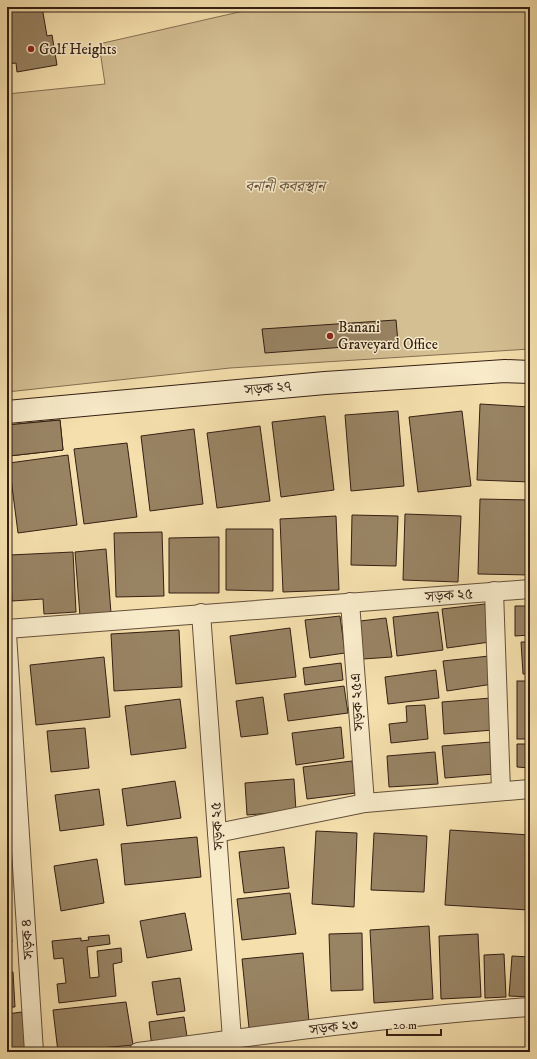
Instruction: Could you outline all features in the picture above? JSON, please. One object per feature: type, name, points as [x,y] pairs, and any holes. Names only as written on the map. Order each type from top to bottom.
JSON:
[{"type":"street","name":"সড়ক ২৭","points":[[7,412],[325,383],[505,371],[530,372]]},
{"type":"street","name":"সড়ক ২৫","points":[[7,629],[530,589]]},
{"type":"street","points":[[494,591],[501,791]]},
{"type":"street","name":"সড়ক ২৫এ","points":[[350,602],[365,802]]},
{"type":"street","name":"সড়ক ২৫","points":[[201,613],[232,1039]]},
{"type":"street","name":"সড়ক ৪","points":[[7,634],[34,1052]]},
{"type":"street","points":[[218,833],[365,802],[530,789]]},
{"type":"street","name":"সড়ক ২৩","points":[[138,1052],[454,1012],[530,1007]]},
{"type":"green space","name":"বনানী কবরস্থান","points":[[261,7],[530,7],[530,349],[230,368],[7,392],[7,94],[105,84],[99,44]]},
{"type":"building","name":"Golf Heights","points":[[7,7],[42,7],[47,36],[52,35],[57,65],[17,72],[16,63],[7,64]]},
{"type":"building","name":"Banani Graveyard Office","points":[[396,320],[398,343],[265,353],[262,329]]},
{"type":"building","points":[[480,404],[530,407],[530,482],[477,480]]},
{"type":"building","points":[[398,411],[404,486],[351,491],[345,415]]},
{"type":"building","points":[[462,411],[471,486],[418,492],[409,417]]},
{"type":"building","points":[[325,416],[334,490],[281,497],[272,422]]},
{"type":"building","points":[[60,420],[63,450],[9,456],[7,425]]},
{"type":"building","points":[[60,420],[63,450],[9,456],[7,425]]},
{"type":"building","points":[[260,426],[270,501],[217,508],[207,433]]},
{"type":"building","points":[[194,429],[203,504],[150,511],[141,436]]},
{"type":"building","points":[[127,443],[137,517],[84,524],[74,449]]},
{"type":"building","points":[[68,455],[77,525],[18,533],[9,463]]},
{"type":"building","points":[[480,499],[530,500],[530,575],[478,574]]},
{"type":"building","points":[[405,514],[461,516],[458,582],[403,580]]},
{"type":"building","points":[[352,515],[398,516],[396,566],[351,565]]},
{"type":"building","points":[[336,516],[339,590],[283,592],[280,519]]},
{"type":"building","points":[[226,529],[273,529],[273,591],[226,590]]},
{"type":"building","points":[[162,532],[164,596],[116,597],[114,533]]},
{"type":"building","points":[[219,537],[219,593],[169,593],[169,538]]},
{"type":"building","points":[[106,549],[111,613],[80,616],[75,552]]},
{"type":"building","points":[[73,552],[76,612],[44,614],[43,599],[12,601],[10,555]]},
{"type":"building","points":[[485,604],[490,642],[447,648],[442,609]]},
{"type":"building","points":[[515,606],[530,606],[530,635],[515,636]]},
{"type":"building","points":[[438,612],[443,650],[397,656],[393,617]]},
{"type":"building","points":[[340,616],[345,653],[310,658],[305,620]]},
{"type":"building","points":[[386,618],[392,657],[363,659],[360,621]]},
{"type":"building","points":[[290,628],[296,677],[236,684],[230,636]]},
{"type":"building","points":[[179,630],[182,687],[114,691],[111,634]]},
{"type":"building","points":[[521,642],[530,642],[530,674],[523,674]]},
{"type":"building","points":[[489,656],[493,684],[447,691],[443,661]]},
{"type":"building","points":[[104,657],[110,717],[36,725],[30,665]]},
{"type":"building","points":[[341,663],[343,680],[305,685],[303,668]]},
{"type":"building","points":[[436,670],[439,698],[388,704],[385,677]]},
{"type":"building","points":[[517,681],[530,681],[530,739],[517,739]]},
{"type":"building","points":[[344,686],[348,713],[288,721],[284,694]]},
{"type":"building","points":[[263,697],[268,734],[241,737],[236,701]]},
{"type":"building","points":[[491,698],[493,730],[444,734],[442,702]]},
{"type":"building","points":[[180,699],[186,748],[131,755],[125,706]]},
{"type":"building","points":[[425,705],[428,739],[391,743],[389,724],[407,722],[406,706]]},
{"type":"building","points":[[341,727],[344,758],[296,765],[292,733]]},
{"type":"building","points":[[85,728],[89,768],[51,772],[47,731]]},
{"type":"building","points":[[491,742],[494,774],[445,778],[442,746]]},
{"type":"building","points":[[517,744],[530,744],[530,768],[517,767]]},
{"type":"building","points":[[435,752],[438,784],[389,787],[387,756]]},
{"type":"building","points":[[352,761],[356,793],[307,799],[303,767]]},
{"type":"building","points":[[294,779],[296,811],[247,815],[245,783]]},
{"type":"building","points":[[175,781],[181,818],[127,826],[122,789]]},
{"type":"building","points":[[99,789],[104,825],[60,831],[55,795]]},
{"type":"building","points":[[450,830],[530,835],[528,910],[445,905]]},
{"type":"building","points":[[316,831],[357,833],[354,907],[312,904]]},
{"type":"building","points":[[374,833],[427,836],[424,892],[371,890]]},
{"type":"building","points":[[197,837],[201,877],[125,885],[121,844]]},
{"type":"building","points":[[284,847],[289,888],[244,893],[239,852]]},
{"type":"building","points":[[7,858],[10,883],[7,884]]},
{"type":"building","points":[[97,859],[104,903],[61,911],[54,866]]},
{"type":"building","points":[[290,893],[296,934],[242,940],[237,899]]},
{"type":"building","points":[[7,896],[12,942],[7,942]]},
{"type":"building","points":[[185,913],[192,950],[147,958],[140,921]]},
{"type":"building","points":[[429,926],[433,999],[374,1003],[370,930]]},
{"type":"building","points":[[362,933],[363,990],[331,991],[329,934]]},
{"type":"building","points":[[478,934],[481,997],[441,999],[439,936]]},
{"type":"building","points":[[109,935],[110,944],[87,947],[90,978],[99,977],[97,951],[121,948],[122,962],[113,964],[116,996],[59,1003],[57,984],[66,983],[63,958],[54,959],[52,941],[81,938],[81,941],[89,940],[88,937]]},
{"type":"building","points":[[7,947],[10,968],[7,969]]},
{"type":"building","points":[[303,953],[309,1022],[249,1028],[242,959]]},
{"type":"building","points":[[504,954],[506,997],[485,998],[484,955]]},
{"type":"building","points":[[512,956],[530,957],[530,997],[509,996]]},
{"type":"building","points":[[7,972],[13,972],[15,1007],[7,1007]]},
{"type":"building","points":[[180,978],[185,1011],[157,1015],[152,982]]},
{"type":"building","points":[[126,1002],[133,1045],[58,1052],[53,1010]]},
{"type":"building","points":[[22,1012],[26,1052],[7,1052],[7,1014]]},
{"type":"building","points":[[184,1017],[188,1043],[152,1048],[149,1022]]},
{"type":"place","name":"Golf Heights","points":[[31,49]]},
{"type":"place","name":"Banani Graveyard Office","points":[[330,336]]}]
